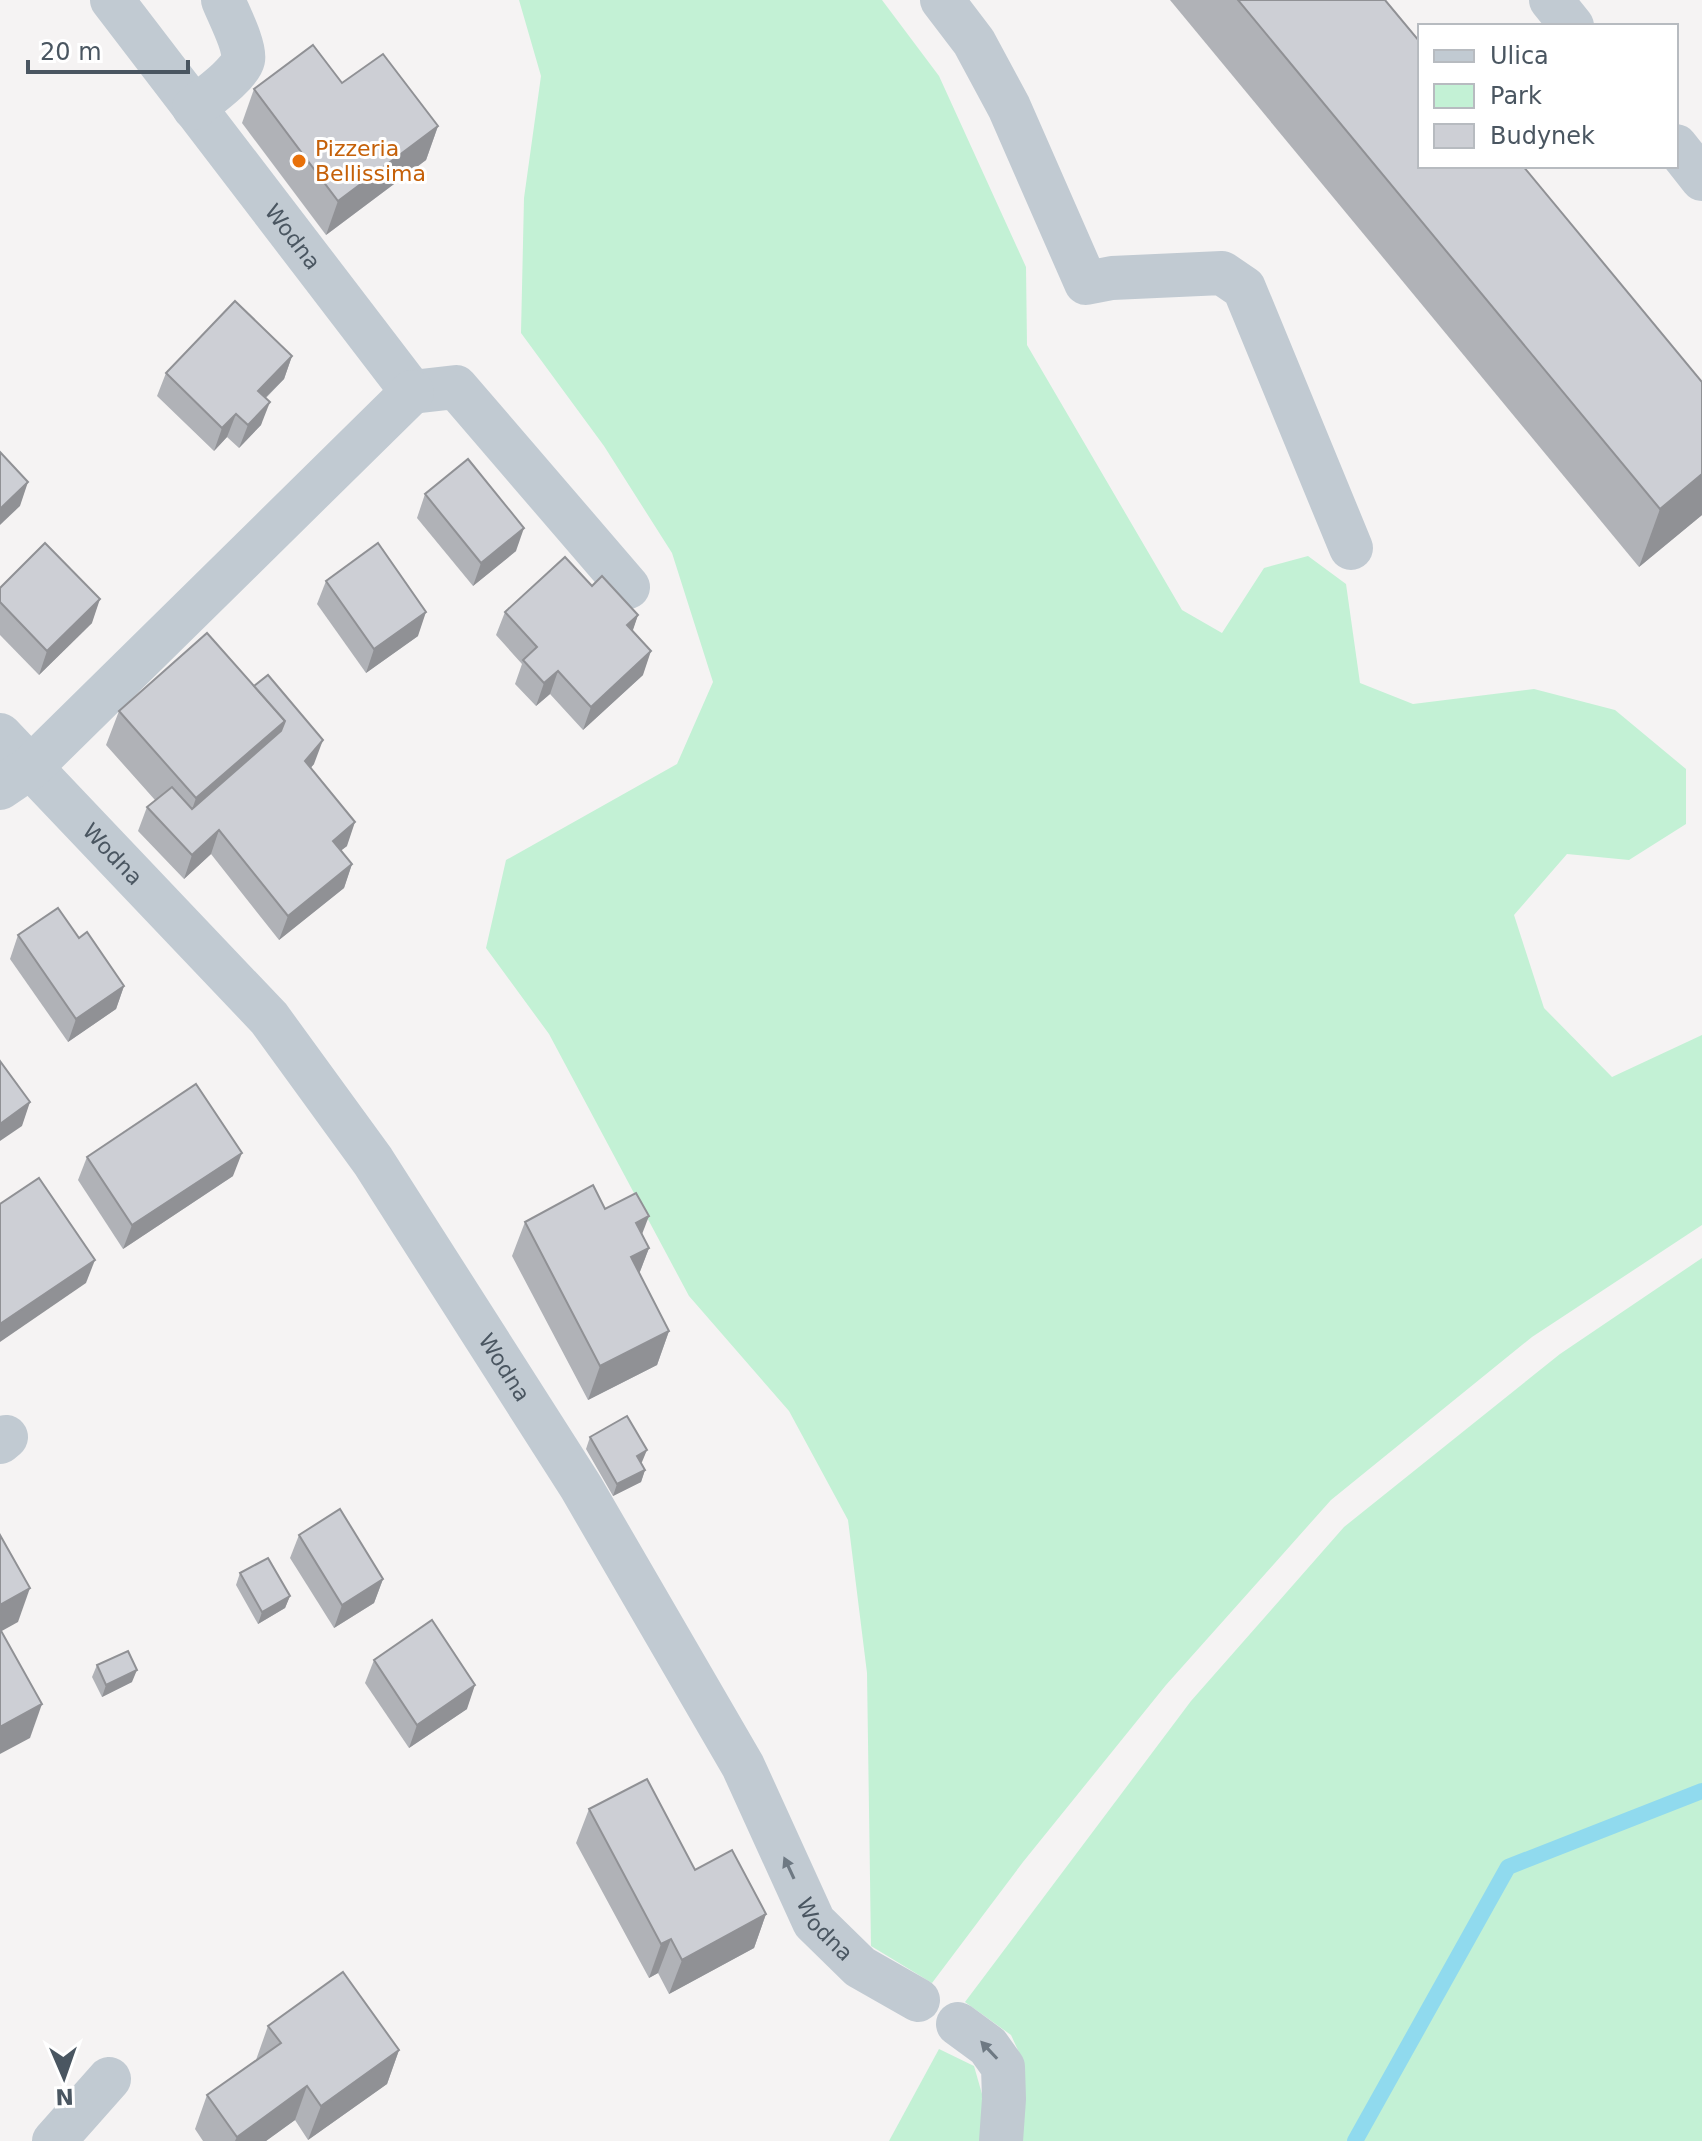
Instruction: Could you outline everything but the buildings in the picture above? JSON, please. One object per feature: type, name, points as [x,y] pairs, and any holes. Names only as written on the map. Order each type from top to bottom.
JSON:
[{"type":"street","name":"Wodna","points":[[112,0],[412,392]]},
{"type":"street","points":[[194,108],[236,72],[243,62],[243,51],[223,0]]},
{"type":"street","points":[[942,0],[974,42],[1009,107],[1086,283],[1112,278],[1222,273],[1244,288],[1351,548]]},
{"type":"street","points":[[1551,0],[1570,24]]},
{"type":"street","points":[[1678,149],[1702,179]]},
{"type":"street","points":[[16,778],[412,392],[456,387],[628,587]]},
{"type":"street","name":"Wodna","points":[[0,735],[16,778],[269,1018],[373,1161],[581,1487],[743,1766],[814,1922],[860,1967],[918,2000]]},
{"type":"street","points":[[958,2024],[988,2046],[1003,2067],[1001,2141]]},
{"type":"street","points":[[54,2141],[109,2079]]},
{"type":"green space","points":[[519,0],[882,0],[939,76],[1026,267],[1027,345],[1182,610],[1222,633],[1264,568],[1308,556],[1346,584],[1360,683],[1413,704],[1534,689],[1615,710],[1686,769],[1686,824],[1629,860],[1567,854],[1514,915],[1544,1008],[1612,1077],[1702,1035],[1702,1225],[1532,1337],[1331,1500],[1166,1685],[1023,1862],[932,1983],[871,1946],[867,1673],[848,1520],[789,1411],[689,1296],[549,1034],[486,948],[506,860],[677,764],[713,682],[672,553],[604,446],[521,333],[524,198],[541,76]]},
{"type":"green space","points":[[1702,1258],[1702,2141],[1019,2141],[1023,2061],[1011,2035],[965,2002],[1191,1701],[1344,1527],[1560,1354]]},
{"type":"green space","points":[[939,2049],[974,2066],[982,2094],[982,2141],[889,2141]]},
{"type":"waterway","points":[[1355,2141],[1508,1867],[1702,1791]]},
{"type":"place","name":"Pizzeria Bellissima","points":[[299,161]]}]
